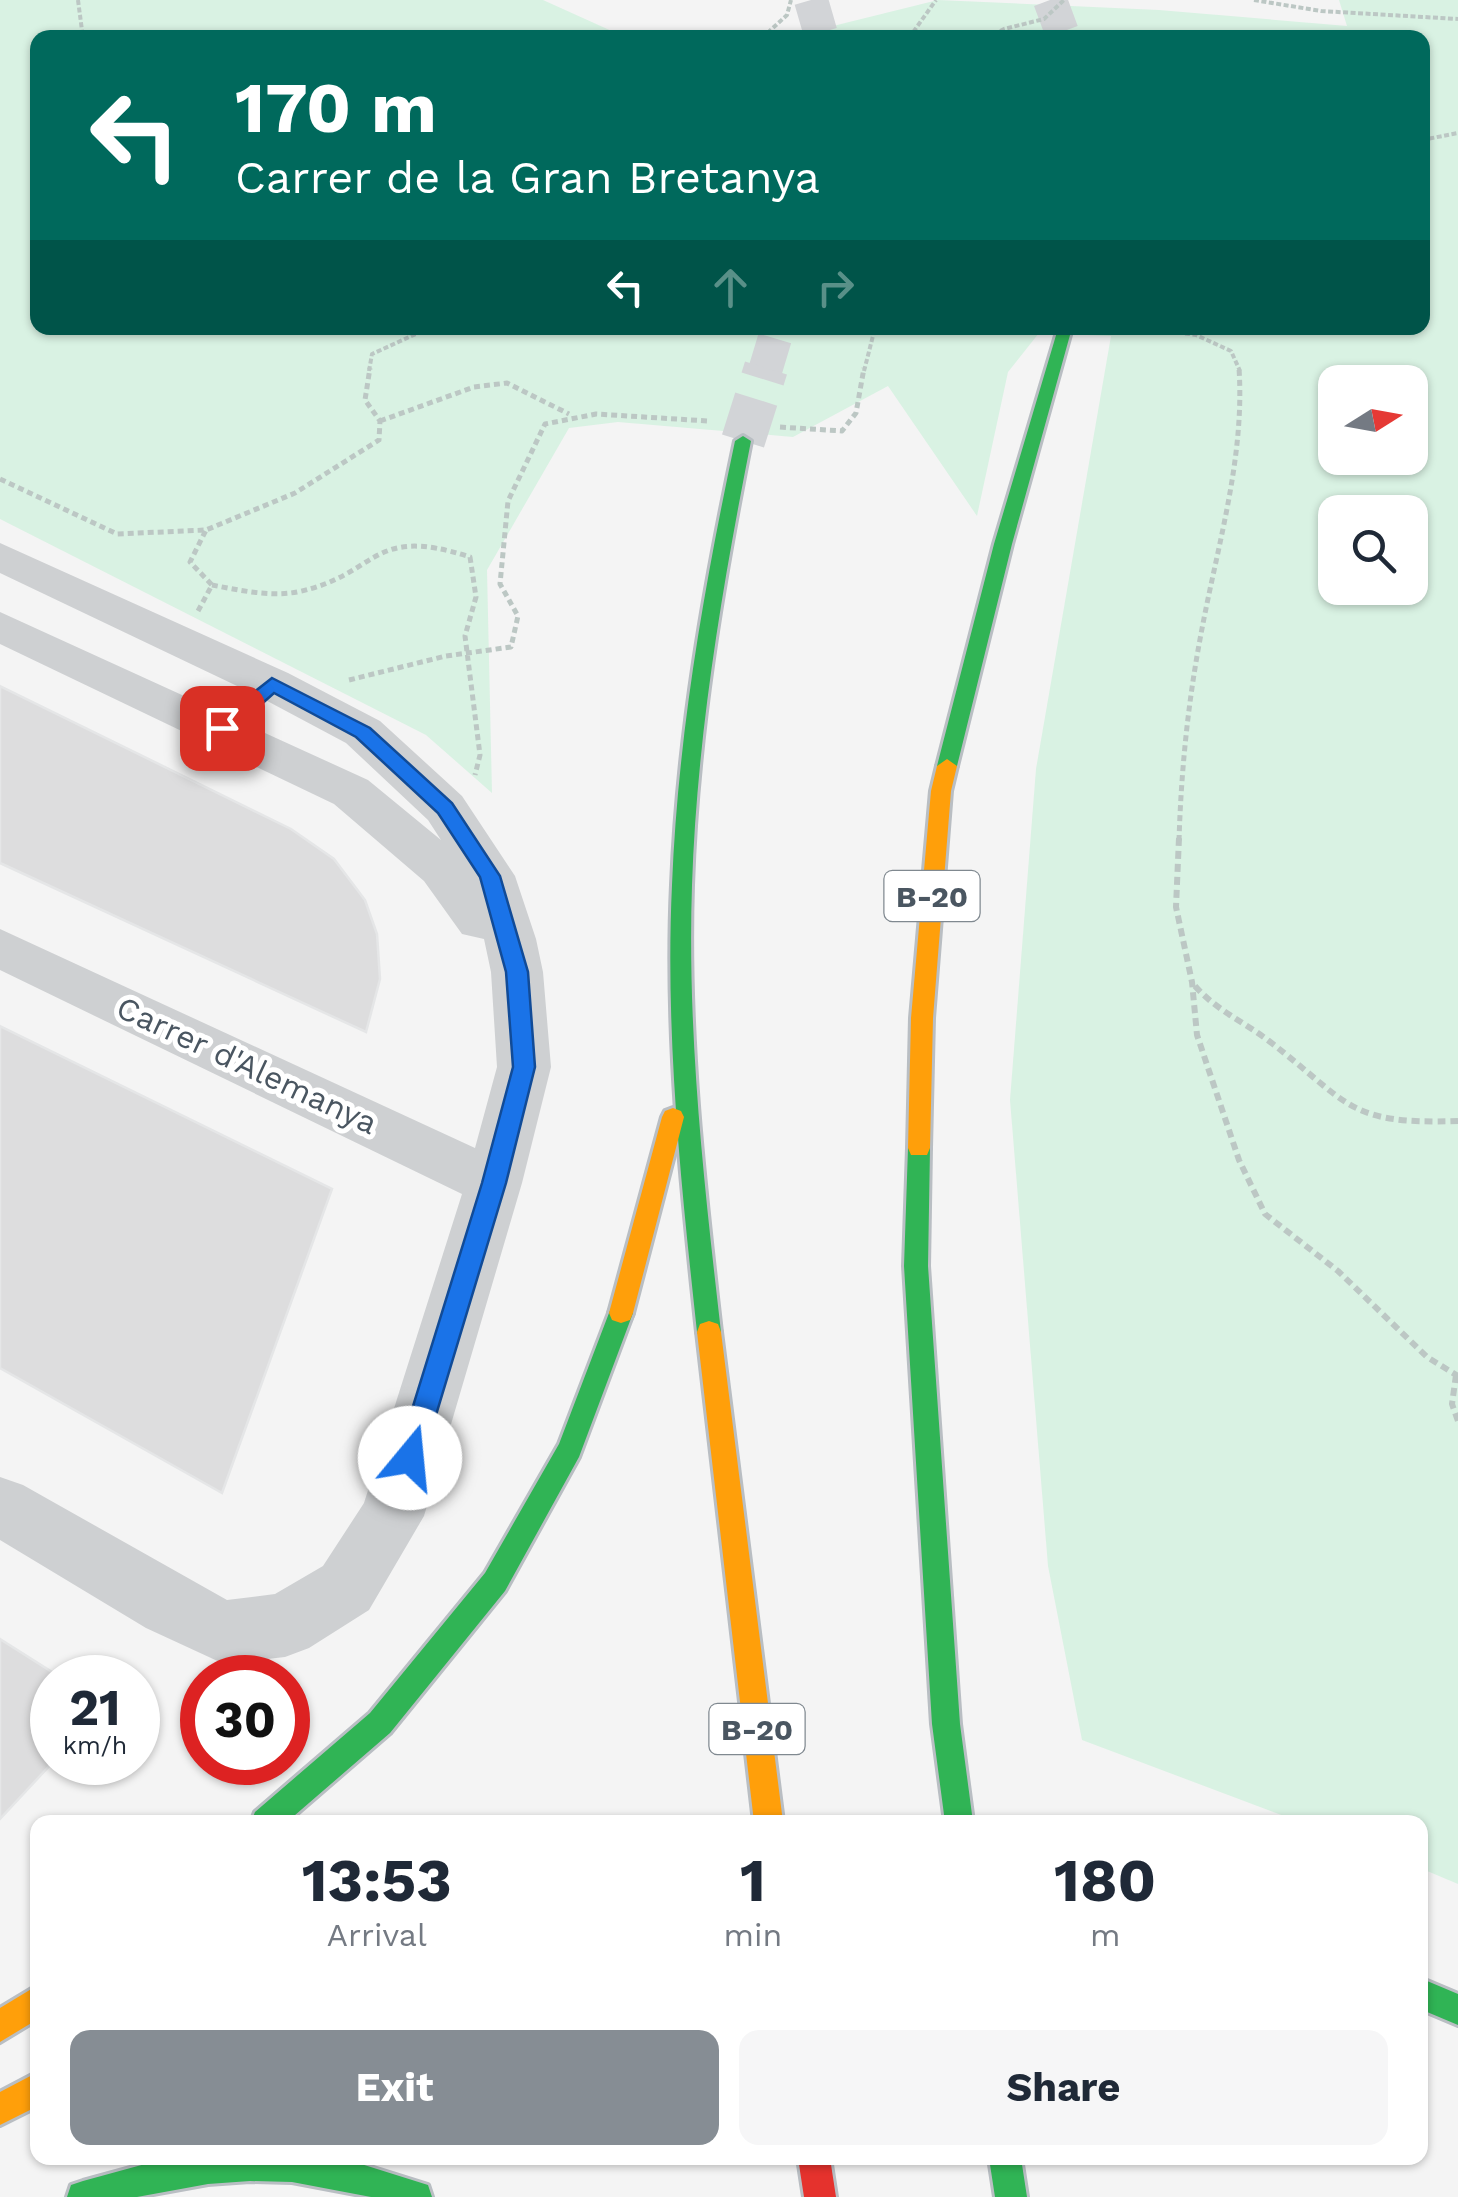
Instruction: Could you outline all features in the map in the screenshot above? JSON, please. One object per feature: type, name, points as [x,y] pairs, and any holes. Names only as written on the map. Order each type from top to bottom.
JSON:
[{"type":"highway","name":"B-20","points":[[958,1815],[946,1724],[916,1266],[922,1018],[940,810],[1003,544],[1062,336]]},
{"type":"highway","name":"B-20","points":[[744,441],[716,568],[692,724],[682,882],[685,1065],[693,1190],[767,1815]]},
{"type":"highway","points":[[273,1815],[380,1724],[494,1582],[570,1450],[636,1266],[685,1065]]},
{"type":"highway","points":[[1428,1997],[1458,2010]]},
{"type":"highway","points":[[0,2028],[30,2006]]},
{"type":"highway","points":[[0,2109],[30,2092]]},
{"type":"highway","points":[[83,2197],[110,2187],[213,2165]]},
{"type":"highway","points":[[251,2165],[322,2170],[416,2197]]},
{"type":"highway","points":[[815,2165],[820,2197]]},
{"type":"highway","points":[[1006,2165],[1011,2197]]},
{"type":"street","points":[[0,556],[363,732],[445,808],[490,876],[517,972],[524,1067],[494,1183],[392,1516],[346,1588],[285,1625],[224,1632],[169,1606],[0,1506]]},
{"type":"street","points":[[0,626],[350,792],[442,868],[517,972]]},
{"type":"street","points":[[222,728],[286,692]]},
{"type":"street","name":"Carrer d'Alemanya","points":[[0,948],[494,1183]]},
{"type":"path","points":[[78,0],[82,30]]},
{"type":"path","points":[[771,30],[787,16],[791,0]]},
{"type":"path","points":[[915,30],[936,0]]},
{"type":"path","points":[[1002,30],[1044,19],[1064,0]]},
{"type":"path","points":[[1254,0],[1321,11],[1458,19]]},
{"type":"path","points":[[1308,0],[1321,11]]},
{"type":"path","points":[[1430,138],[1458,133]]},
{"type":"path","points":[[0,478],[117,534],[206,530],[296,493],[379,440],[380,422],[365,400],[372,354],[414,335]]},
{"type":"path","points":[[764,426],[842,431],[856,413],[870,335]]},
{"type":"path","points":[[1196,335],[1231,350],[1240,370],[1236,446],[1201,634],[1181,782],[1176,907],[1192,982],[1197,1035],[1239,1160],[1265,1214],[1338,1270],[1427,1357],[1457,1375],[1452,1404],[1458,1420]]},
{"type":"path","points":[[380,422],[409,415],[453,394],[510,383],[572,416]]},
{"type":"path","points":[[286,692],[511,646],[518,616],[500,584],[508,501],[545,424],[596,414],[708,422]]},
{"type":"path","points":[[206,530],[190,562],[212,585],[246,592],[293,594],[328,582],[380,550],[404,541],[423,542],[470,557],[479,583],[473,618],[465,636],[480,755],[472,788],[445,808]]},
{"type":"path","points":[[203,652],[198,610],[212,585]]},
{"type":"path","points":[[1192,982],[1210,1006],[1266,1038],[1336,1096],[1370,1116],[1410,1122],[1458,1121]]},
{"type":"green space","points":[[0,0],[543,0],[609,30],[30,30],[30,335],[1037,335],[1008,372],[977,516],[888,386],[793,437],[618,422],[569,428],[487,570],[492,793],[426,735],[0,519]]},
{"type":"green space","points":[[938,0],[1159,10],[1347,26],[1339,0],[1458,0],[1458,1884],[1428,1871],[1428,1815],[1281,1815],[1082,1740],[1048,1566],[1010,1100],[1036,769],[1111,336],[1087,335],[1430,335],[1430,30],[822,30]]},
{"type":"building","points":[[0,686],[291,829],[334,859],[365,900],[377,934],[380,979],[366,1032],[0,863]]},
{"type":"building","points":[[0,1026],[332,1189],[222,1493],[0,1368]]},
{"type":"building","points":[[0,1639],[30,1658],[32,1785],[0,1819]]},
{"type":"tunnel","points":[[811,0],[820,30]]},
{"type":"tunnel","points":[[1050,0],[1061,30]]},
{"type":"tunnel","points":[[765,371],[776,335]]},
{"type":"tunnel","points":[[743,441],[766,368]]},
{"type":"traffic: fast","points":[[947,766],[1003,544],[1062,335]]},
{"type":"traffic: fast","points":[[709,1332],[685,1078],[682,887],[700,680],[743,441]]},
{"type":"traffic: fast","points":[[919,1148],[916,1266],[946,1724],[958,1815]]},
{"type":"traffic: fast","points":[[273,1815],[380,1723],[495,1582],[570,1449],[621,1313]]},
{"type":"traffic: fast","points":[[1428,1997],[1458,2010]]},
{"type":"traffic: fast","points":[[83,2197],[166,2174],[250,2165],[334,2172],[416,2197]]},
{"type":"traffic: fast","points":[[1006,2165],[1011,2197]]},
{"type":"traffic: slow","points":[[919,1148],[922,1018],[941,791],[947,766]]},
{"type":"traffic: slow","points":[[621,1313],[673,1117]]},
{"type":"traffic: slow","points":[[709,1332],[768,1815]]},
{"type":"traffic: slow","points":[[0,2027],[30,2006]]},
{"type":"traffic: slow","points":[[0,2109],[30,2092]]},
{"type":"traffic: jam","points":[[815,2165],[820,2197]]},
{"type":"route","points":[[222,728],[272,684],[363,732],[445,808],[490,876],[510,938],[517,972],[524,1067],[494,1183],[410,1458]]}]
